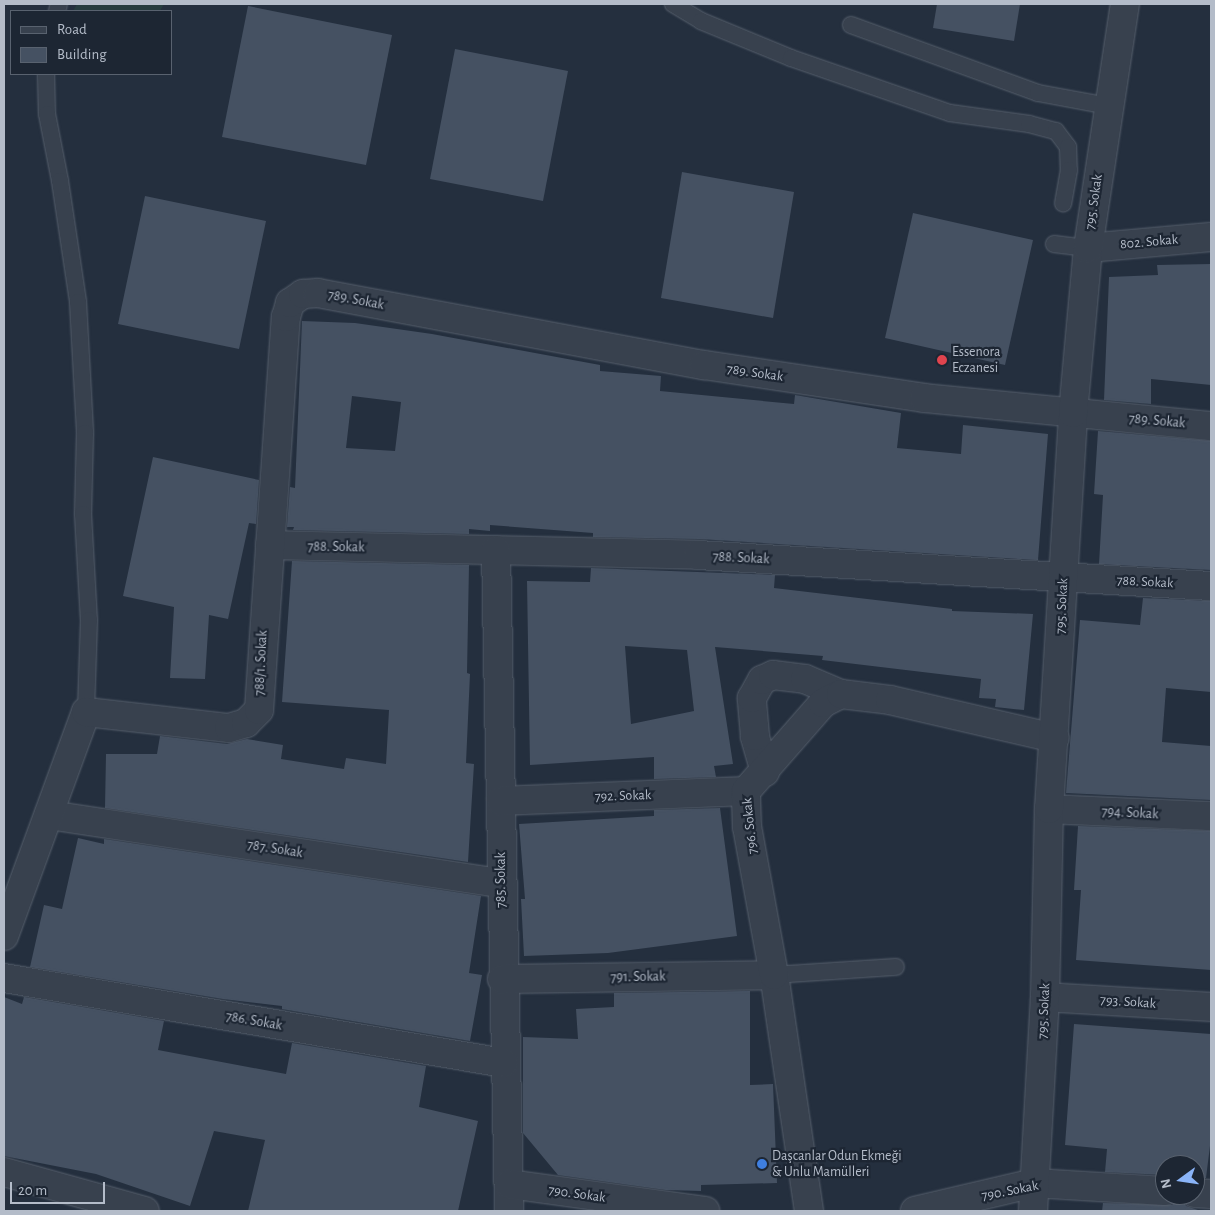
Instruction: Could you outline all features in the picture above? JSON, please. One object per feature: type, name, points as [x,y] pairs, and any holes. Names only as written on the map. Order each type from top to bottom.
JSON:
[{"type":"street","name":"795. Sokak","points":[[1033,1211],[1045,997],[1049,809],[1055,738],[1073,413],[1088,248],[1108,106],[1125,4]]},
{"type":"street","name":"802. Sokak","points":[[1088,248],[1211,237]]},
{"type":"street","name":"789. Sokak","points":[[303,294],[318,293],[704,365],[924,398],[1211,426]]},
{"type":"street","name":"788/1. Sokak","points":[[86,712],[229,728],[246,723],[259,710],[286,318],[290,303],[303,294]]},
{"type":"street","name":"788. Sokak","points":[[270,546],[698,555],[1211,586]]},
{"type":"street","name":"785. Sokak","points":[[496,550],[502,979],[509,1211]]},
{"type":"street","points":[[765,772],[756,736],[752,698],[762,680],[773,675],[805,679],[841,694],[890,700],[1055,738]]},
{"type":"street","name":"796. Sokak","points":[[809,1211],[774,976],[747,827],[746,791],[765,772],[816,710],[841,694]]},
{"type":"street","points":[[4,936],[86,712]]},
{"type":"street","name":"792. Sokak","points":[[501,801],[746,791]]},
{"type":"street","name":"794. Sokak","points":[[1049,809],[1211,816]]},
{"type":"street","name":"787. Sokak","points":[[49,814],[501,883]]},
{"type":"street","name":"791. Sokak","points":[[502,979],[774,976]]},
{"type":"street","name":"786. Sokak","points":[[4,978],[504,1064]]},
{"type":"street","name":"793. Sokak","points":[[1045,997],[1211,1007]]},
{"type":"street","points":[[4,1172],[145,1211]]},
{"type":"street","name":"790. Sokak","points":[[916,1211],[1034,1183],[1155,1190]]},
{"type":"street","name":"790. Sokak","points":[[508,1184],[705,1211]]},
{"type":"lane","points":[[673,4],[701,20],[791,58],[950,113],[1029,124],[1056,132],[1068,146],[1069,170],[1063,203]]},
{"type":"lane","points":[[851,25],[1038,93],[1108,106]]},
{"type":"lane","points":[[46,75],[47,114],[78,302],[85,433],[84,514],[89,620],[86,712]]},
{"type":"lane","points":[[1054,244],[1088,248]]},
{"type":"lane","points":[[774,976],[896,967]]},
{"type":"green space","points":[[77,4],[164,4],[161,10],[74,10]]},
{"type":"building","points":[[937,4],[1020,4],[1014,41],[933,28]]},
{"type":"building","points":[[248,6],[392,35],[366,165],[222,137]]},
{"type":"building","points":[[455,49],[568,71],[543,201],[430,179]]},
{"type":"building","points":[[682,172],[794,192],[773,318],[661,298]]},
{"type":"building","points":[[145,196],[266,221],[239,349],[118,324]]},
{"type":"building","points":[[913,213],[1033,240],[1005,365],[885,338]]},
{"type":"building","points":[[1211,264],[1211,385],[1151,379],[1151,404],[1104,400],[1109,277],[1158,275],[1157,265]]},
{"type":"building","points":[[302,321],[355,323],[432,334],[600,365],[600,371],[661,376],[660,391],[794,404],[795,395],[901,413],[897,448],[961,454],[963,425],[1048,434],[1038,560],[699,539],[593,537],[593,533],[490,525],[490,531],[469,529],[469,534],[293,530],[294,527],[287,527],[290,487],[295,488]],"holes":[[[352,396],[401,402],[395,451],[346,448]]]},
{"type":"building","points":[[1098,431],[1211,441],[1211,570],[1099,564],[1103,495],[1094,494]]},
{"type":"building","points":[[153,457],[259,480],[256,524],[249,523],[228,619],[209,615],[205,679],[170,678],[174,607],[123,596]]},
{"type":"building","points":[[292,561],[469,565],[467,673],[470,674],[466,763],[474,764],[468,862],[105,808],[106,754],[157,754],[160,736],[227,744],[247,739],[283,745],[281,759],[344,769],[346,758],[386,764],[389,710],[282,702]]},
{"type":"building","points":[[591,568],[775,575],[774,588],[952,609],[952,611],[1033,614],[1024,710],[995,707],[996,699],[979,698],[981,679],[822,660],[823,656],[715,647],[733,764],[714,766],[716,777],[654,779],[654,757],[530,765],[527,581],[590,582]],"holes":[[[625,646],[687,650],[694,711],[631,724]]]},
{"type":"building","points":[[1143,598],[1211,601],[1211,692],[1166,688],[1162,742],[1211,746],[1211,800],[1066,793],[1080,620],[1140,625]]},
{"type":"building","points":[[720,808],[737,936],[608,953],[524,956],[521,899],[525,899],[519,824],[654,816],[654,810]]},
{"type":"building","points":[[1078,826],[1211,831],[1211,970],[1076,960],[1081,890],[1074,890]]},
{"type":"building","points":[[78,838],[104,844],[104,839],[481,896],[469,973],[482,975],[470,1041],[282,1009],[282,1006],[223,999],[30,967],[44,905],[62,909]]},
{"type":"building","points":[[750,991],[750,1085],[773,1084],[777,1183],[701,1185],[701,1191],[666,1190],[558,1175],[523,1133],[523,1037],[578,1039],[576,1009],[614,1007],[614,993]]},
{"type":"building","points":[[4,997],[22,1004],[24,997],[164,1021],[158,1050],[286,1074],[292,1043],[426,1066],[419,1107],[478,1121],[458,1211],[248,1211],[265,1140],[214,1131],[190,1206],[96,1174],[4,1156]]},
{"type":"building","points":[[1074,1024],[1211,1034],[1211,1138],[1206,1178],[1205,1155],[1155,1155],[1155,1174],[1105,1172],[1107,1149],[1065,1145]]},
{"type":"building","points":[[1103,1203],[1185,1205],[1201,1211],[1102,1211]]},
{"type":"place","name":"Essenora Eczanesi","points":[[942,360]]},
{"type":"place","name":"Daşcanlar Odun Ekmeği & Unlu Mamülleri","points":[[762,1164]]}]
